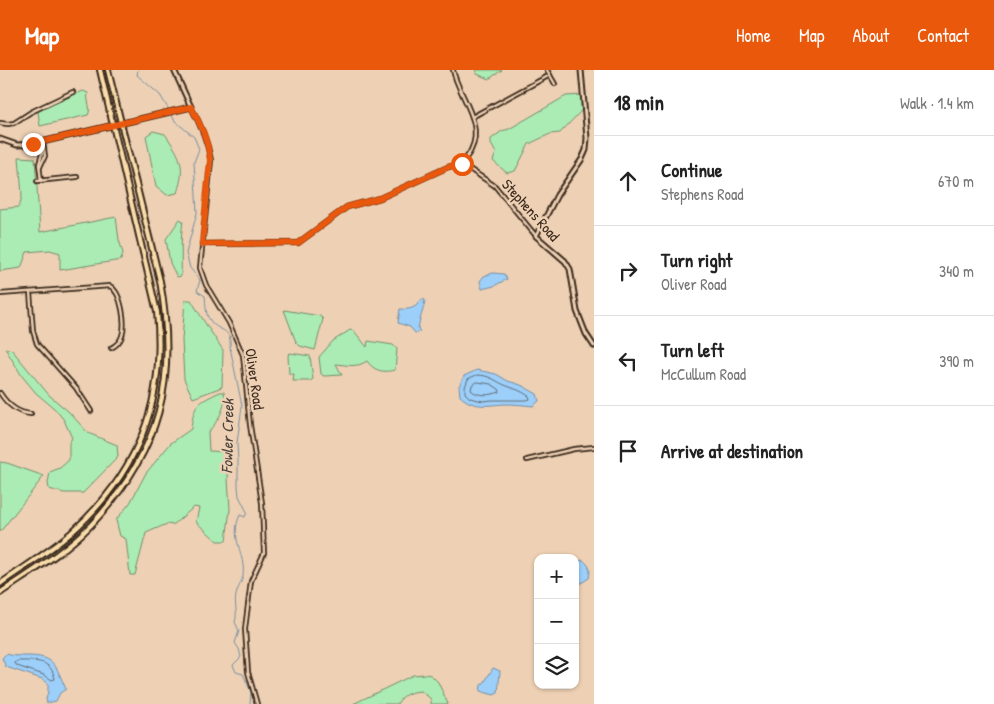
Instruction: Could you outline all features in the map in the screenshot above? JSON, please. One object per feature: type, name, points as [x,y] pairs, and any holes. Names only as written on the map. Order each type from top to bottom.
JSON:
[{"type":"main road","points":[[0,584],[70,534],[104,500],[137,448],[152,406],[156,386],[159,336],[156,312],[100,70]]},
{"type":"main road","points":[[0,593],[73,541],[106,507],[120,490],[142,454],[156,424],[161,404],[167,360],[165,308],[108,70]]},
{"type":"main road","name":"Oliver Road","points":[[174,70],[191,107]]},
{"type":"main road","points":[[536,236],[557,195],[582,160],[586,150],[587,138],[581,70]]},
{"type":"main road","points":[[0,140],[17,145],[41,142],[191,107]]},
{"type":"main road","name":"Stephens Road","points":[[536,236],[565,262],[570,269],[577,311],[586,334],[594,346]]},
{"type":"street","points":[[202,244],[298,243],[347,207],[380,198],[448,167],[462,164],[474,143],[474,131],[472,117],[458,88],[453,70]]},
{"type":"street","points":[[547,70],[555,84]]},
{"type":"street","points":[[472,117],[550,75]]},
{"type":"street","points":[[0,123],[14,123],[31,112],[73,92]]},
{"type":"street","name":"Oliver Road","points":[[191,107],[202,127],[210,160],[199,263],[202,276],[229,323],[243,355],[250,424],[262,497],[264,553],[251,581],[245,629],[248,672],[257,704]]},
{"type":"street","points":[[41,142],[42,153],[39,164],[42,181]]},
{"type":"street","name":"Stephens Road","points":[[462,164],[495,186],[536,236]]},
{"type":"street","points":[[37,182],[76,177]]},
{"type":"street","points":[[0,294],[100,286],[114,288],[122,309],[122,333],[118,343],[111,348]]},
{"type":"street","points":[[30,292],[33,331],[37,344],[76,388],[91,411]]},
{"type":"street","points":[[0,393],[12,407],[22,413],[31,414]]},
{"type":"street","points":[[527,460],[574,449],[594,447]]},
{"type":"green space","points":[[476,70],[502,70],[489,79],[477,74]]},
{"type":"green space","points":[[83,91],[88,93],[88,115],[40,126],[38,112],[40,110]]},
{"type":"green space","points":[[583,95],[584,106],[581,111],[560,133],[550,134],[529,144],[515,171],[507,173],[493,161],[496,153],[491,144],[491,139],[566,96]]},
{"type":"green space","points":[[153,131],[165,134],[178,156],[181,176],[177,193],[167,195],[156,186],[146,136]]},
{"type":"green space","points":[[19,157],[35,158],[40,232],[116,217],[123,253],[121,260],[60,270],[60,253],[50,250],[27,252],[21,268],[0,271],[0,209],[19,207],[22,196]]},
{"type":"green space","points":[[180,219],[183,221],[181,276],[177,277],[170,263],[166,239]]},
{"type":"green space","points":[[185,300],[191,300],[223,350],[222,387],[193,398],[184,379],[182,340]]},
{"type":"green space","points":[[284,310],[320,316],[323,319],[315,350],[300,346],[296,342]]},
{"type":"green space","points":[[350,330],[354,331],[367,347],[368,341],[393,345],[397,349],[395,370],[379,370],[367,361],[356,365],[336,364],[342,375],[324,376],[321,374],[319,357],[333,341]]},
{"type":"green space","points":[[5,348],[12,350],[49,395],[69,412],[88,433],[117,445],[118,457],[83,493],[64,493],[49,489],[50,472],[60,468],[69,460],[69,443],[72,438],[64,420],[55,409],[36,393],[22,376]]},
{"type":"green space","points":[[290,353],[310,356],[313,379],[310,381],[293,381],[294,374],[289,374],[288,355]]},
{"type":"green space","points":[[220,392],[224,392],[223,408],[208,432],[209,451],[229,452],[230,509],[226,541],[217,541],[196,522],[199,508],[194,507],[173,525],[167,524],[146,533],[135,575],[130,575],[126,539],[120,536],[116,520],[130,503],[146,473],[171,443],[191,429],[195,409],[198,405]]},
{"type":"green space","points":[[0,462],[44,476],[0,532]]},
{"type":"green space","points":[[413,675],[431,675],[438,682],[448,704],[431,704],[431,699],[421,691],[407,694],[397,704],[353,704]]},
{"type":"water","points":[[493,273],[504,274],[507,279],[494,286],[482,289],[480,281],[484,276]]},
{"type":"water","points":[[422,299],[425,300],[418,329],[420,331],[415,333],[410,327],[398,323],[400,309],[412,308]]},
{"type":"water","points":[[477,370],[496,374],[508,381],[521,385],[537,394],[539,401],[533,406],[509,404],[476,405],[465,400],[460,396],[459,386],[464,376]]},
{"type":"water","points":[[583,560],[587,564],[590,572],[589,578],[579,584],[579,561]]},
{"type":"water","points":[[6,654],[36,656],[49,660],[56,668],[66,689],[60,693],[56,701],[47,703],[48,683],[42,679],[6,667],[2,658]]},
{"type":"water","points":[[493,668],[500,671],[498,693],[494,695],[480,691],[481,685]]},
{"type":"waterway","name":"Fowler Creek","points":[[138,70],[137,75],[160,95],[169,110]]},
{"type":"waterway","name":"Fowler Creek","points":[[171,114],[175,121],[194,137],[199,149],[194,162],[197,213],[186,253],[190,268],[200,280],[197,291],[205,296],[208,318],[229,336],[242,406],[237,443],[238,487],[239,496],[247,512],[245,517],[240,515],[236,531],[243,568],[242,579],[237,590],[235,622],[239,631],[235,643],[241,657],[233,665],[236,672],[243,674],[251,692],[250,704]]},
{"type":"route","points":[[33,144],[191,107],[202,127],[210,160],[202,244],[298,243],[347,207],[386,196],[448,167],[462,164]]}]
